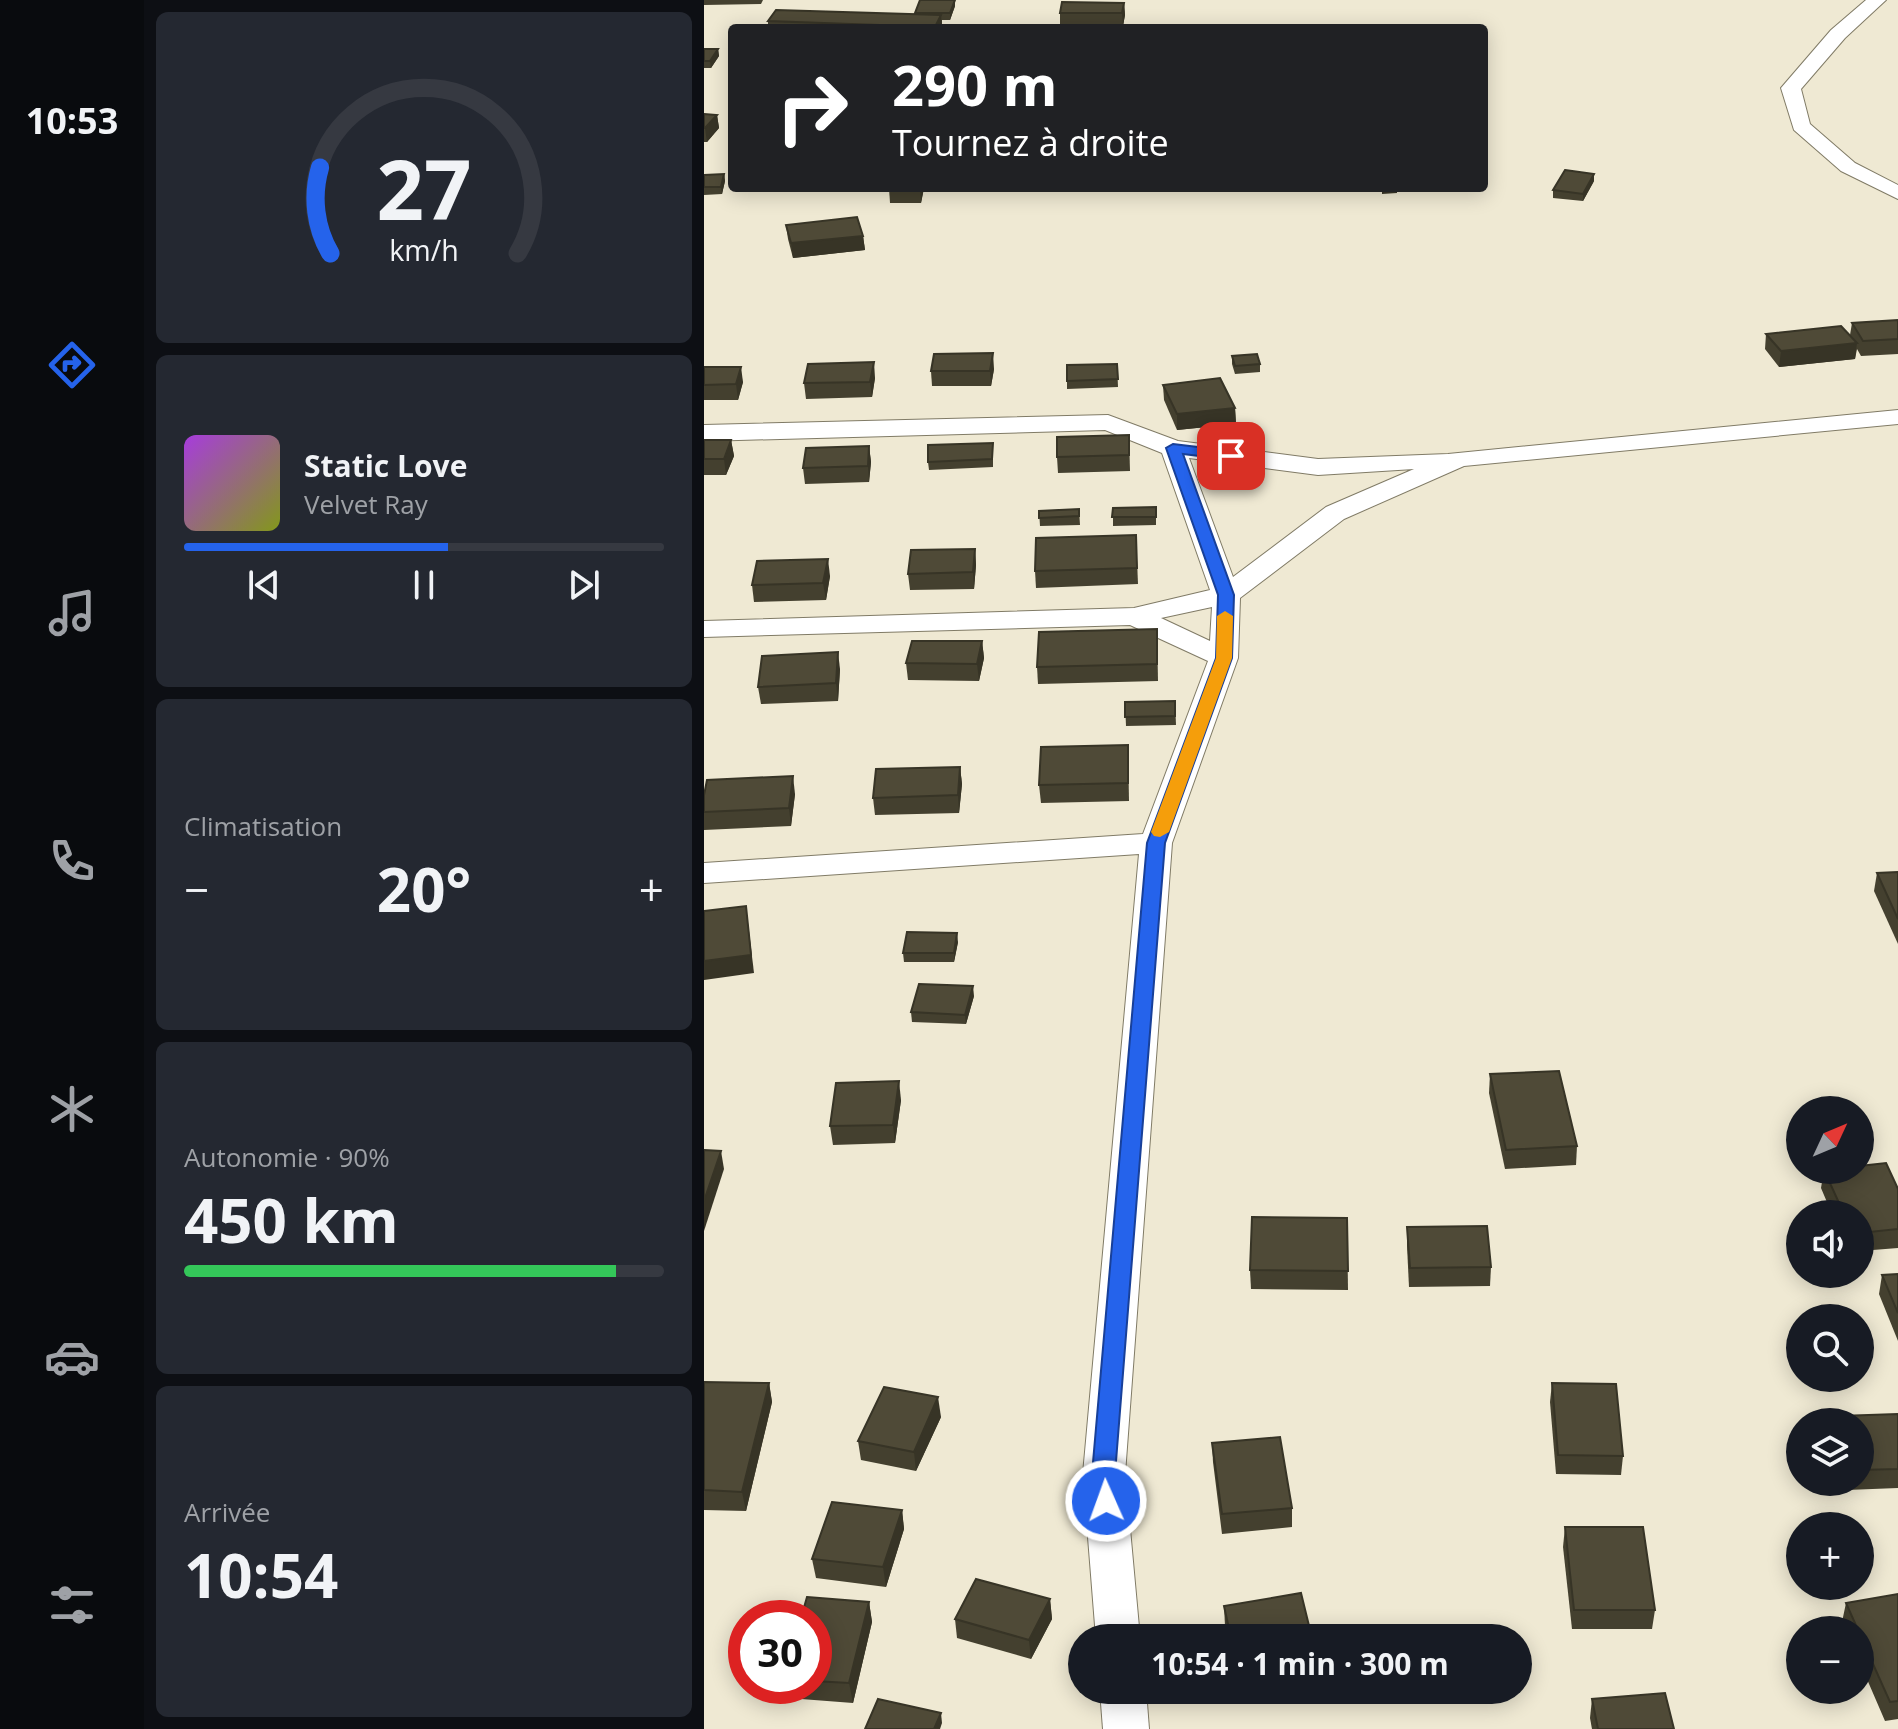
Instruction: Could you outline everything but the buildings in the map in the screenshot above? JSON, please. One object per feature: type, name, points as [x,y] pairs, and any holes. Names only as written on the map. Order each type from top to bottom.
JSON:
[{"type":"street","points":[[1877,0],[1838,34],[1791,88],[1801,126],[1848,167],[1898,193]]},
{"type":"street","points":[[704,433],[1108,422],[1173,448],[1318,467],[1459,459],[1898,417]]},
{"type":"street","points":[[1117,1624],[1104,1474],[1156,843],[1224,658],[1226,595],[1173,448]]},
{"type":"street","points":[[704,629],[1134,616],[1226,595],[1335,513],[1459,459]]},
{"type":"street","points":[[1134,616],[1224,658]]},
{"type":"street","points":[[704,873],[1156,843]]},
{"type":"street","points":[[1124,1704],[1126,1729]]},
{"type":"slow traffic","points":[[1160,832],[1224,658],[1225,616]]},
{"type":"route","points":[[1106,1501],[1104,1474],[1156,843],[1224,658],[1226,595],[1173,448],[1231,456]]}]
